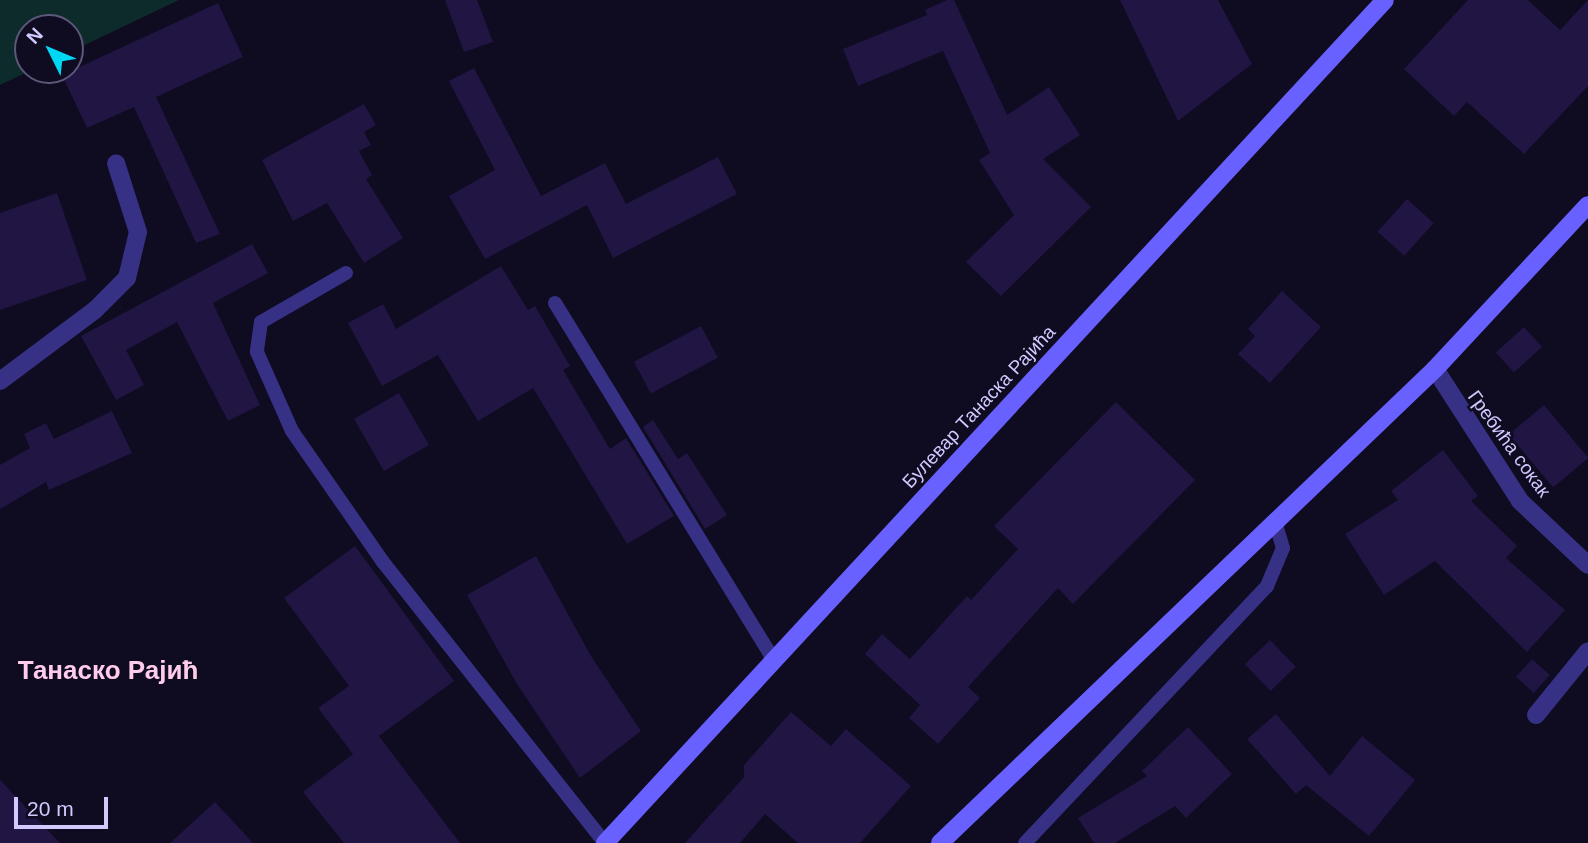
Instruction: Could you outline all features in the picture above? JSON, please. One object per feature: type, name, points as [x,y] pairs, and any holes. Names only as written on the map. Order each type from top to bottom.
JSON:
[{"type":"main road","name":"Булевар Танаска Рајића","points":[[605,843],[1385,0]]},
{"type":"main road","points":[[940,843],[1435,369],[1588,205]]},
{"type":"street","points":[[0,381],[95,310],[127,278],[138,232],[116,163]]},
{"type":"street","name":"Гребића сокак","points":[[1435,369],[1520,501],[1588,565]]},
{"type":"street","points":[[1536,715],[1588,650]]},
{"type":"lane","points":[[346,273],[261,322],[257,352],[292,430],[383,562],[605,843]]},
{"type":"lane","points":[[555,303],[774,660]]},
{"type":"lane","points":[[1025,843],[1267,586],[1283,548],[1275,522]]},
{"type":"green space","points":[[0,0],[179,0],[84,45],[84,14],[14,14],[14,78],[0,85]]},
{"type":"building","points":[[445,0],[477,0],[493,42],[464,52]]},
{"type":"building","points":[[947,0],[954,0],[1007,115],[1049,87],[1080,135],[1043,159],[1091,207],[1001,296],[966,262],[1014,215],[979,160],[990,153],[943,51],[858,86],[843,49],[927,15],[925,10]]},
{"type":"building","points":[[1120,0],[1218,0],[1252,64],[1178,121]]},
{"type":"building","points":[[1468,0],[1528,0],[1560,30],[1588,0],[1588,86],[1524,154],[1467,102],[1454,116],[1404,69]]},
{"type":"building","points":[[218,3],[243,57],[156,97],[220,234],[196,243],[134,107],[87,128],[66,84],[84,84],[84,65]]},
{"type":"building","points":[[474,68],[541,196],[605,163],[626,204],[718,157],[737,194],[613,258],[587,205],[485,259],[449,196],[495,170],[449,81]]},
{"type":"building","points":[[364,104],[376,125],[364,132],[371,145],[359,151],[372,175],[366,179],[403,238],[364,263],[327,203],[293,221],[262,160]]},
{"type":"building","points":[[57,193],[87,280],[0,310],[0,213]]},
{"type":"building","points":[[1407,199],[1434,223],[1404,256],[1378,232]]},
{"type":"building","points":[[252,244],[268,273],[213,303],[260,405],[228,421],[177,322],[126,350],[144,385],[116,400],[81,336]]},
{"type":"building","points":[[501,266],[528,310],[535,306],[570,366],[563,370],[610,449],[626,438],[674,516],[627,544],[533,388],[478,421],[438,355],[382,386],[348,323],[383,304],[396,329]]},
{"type":"building","points":[[1282,291],[1321,327],[1270,383],[1238,354],[1255,336],[1248,329]]},
{"type":"building","points":[[701,326],[718,358],[651,393],[634,362]]},
{"type":"building","points":[[1524,327],[1542,347],[1514,372],[1496,352]]},
{"type":"building","points":[[399,393],[429,445],[384,471],[354,419]]},
{"type":"building","points":[[1116,402],[1195,480],[1073,604],[1058,588],[968,687],[980,698],[938,744],[909,718],[920,705],[865,654],[882,634],[910,659],[967,596],[971,600],[1018,549],[994,526]]},
{"type":"building","points":[[1544,405],[1588,457],[1553,487],[1509,435]]},
{"type":"building","points":[[112,411],[132,453],[49,490],[46,482],[0,509],[0,465],[30,448],[24,434],[46,423],[54,439]]},
{"type":"building","points":[[653,420],[678,459],[687,453],[727,515],[705,529],[643,427]]},
{"type":"building","points":[[1443,450],[1478,496],[1471,501],[1517,546],[1506,558],[1565,610],[1527,652],[1435,561],[1384,595],[1345,534],[1398,500],[1391,491]]},
{"type":"building","points":[[355,546],[454,681],[379,736],[460,843],[344,843],[303,792],[353,754],[318,708],[349,686],[284,598]]},
{"type":"building","points":[[536,556],[591,656],[641,731],[580,778],[517,684],[467,595]]},
{"type":"building","points":[[1270,640],[1296,667],[1271,691],[1245,664]]},
{"type":"building","points":[[1532,659],[1550,675],[1534,693],[1516,677]]},
{"type":"building","points":[[791,712],[831,746],[846,729],[911,786],[860,843],[798,843],[765,814],[740,843],[685,843],[744,777],[744,765]]},
{"type":"building","points":[[1276,714],[1330,776],[1362,736],[1415,780],[1369,836],[1306,785],[1296,794],[1247,739]]},
{"type":"building","points":[[1188,727],[1232,774],[1186,818],[1175,806],[1115,843],[1094,843],[1078,818],[1147,776],[1142,771]]},
{"type":"building","points":[[0,780],[60,843],[0,843]]},
{"type":"building","points":[[215,802],[253,843],[170,843]]},
{"type":"district","name":"Танаско Рајић","points":[[108,671]]}]
